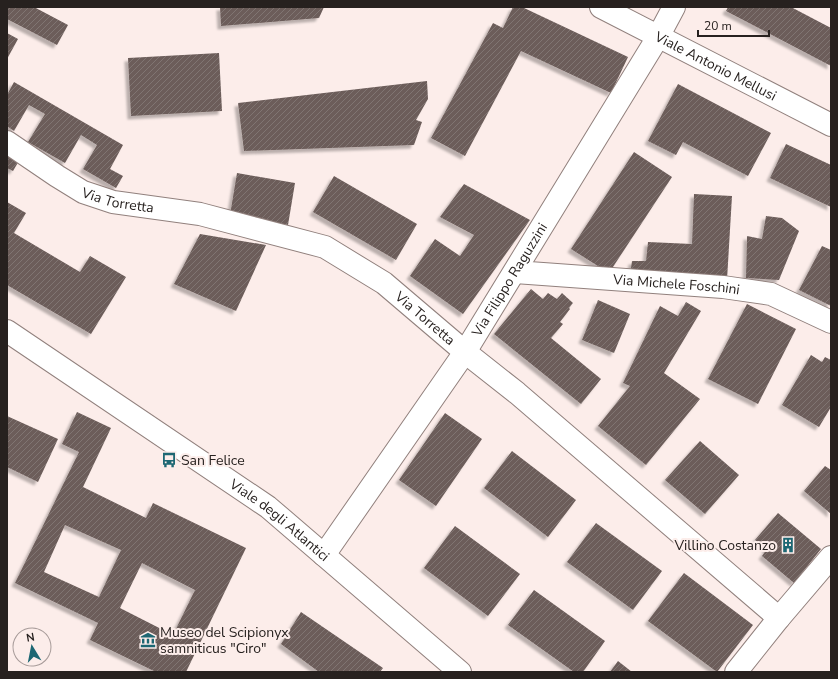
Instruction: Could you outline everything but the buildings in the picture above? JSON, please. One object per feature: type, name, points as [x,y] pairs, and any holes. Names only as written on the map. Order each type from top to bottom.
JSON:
[{"type":"street","name":"Viale Antonio Mellusi","points":[[601,7],[831,124]]},
{"type":"street","name":"Via Filippo Raguzzini","points":[[324,556],[465,352],[658,36],[674,7]]},
{"type":"street","name":"Via Torretta","points":[[7,142],[83,192],[113,202],[200,214],[326,247],[384,283],[465,352],[516,392],[778,618]]},
{"type":"street","name":"Via Michele Foschini","points":[[515,272],[723,287],[772,294],[831,322]]},
{"type":"street","name":"Viale degli Atlantici","points":[[7,331],[268,506],[460,672]]},
{"type":"street","points":[[736,672],[778,618],[831,558]]},
{"type":"place","name":"San Felice","points":[[169,460]]},
{"type":"place","name":"Villino Costanzo","points":[[788,545]]},
{"type":"place","name":"Museo del Scipionyx samniticus \"Ciro\"","points":[[148,640]]}]
